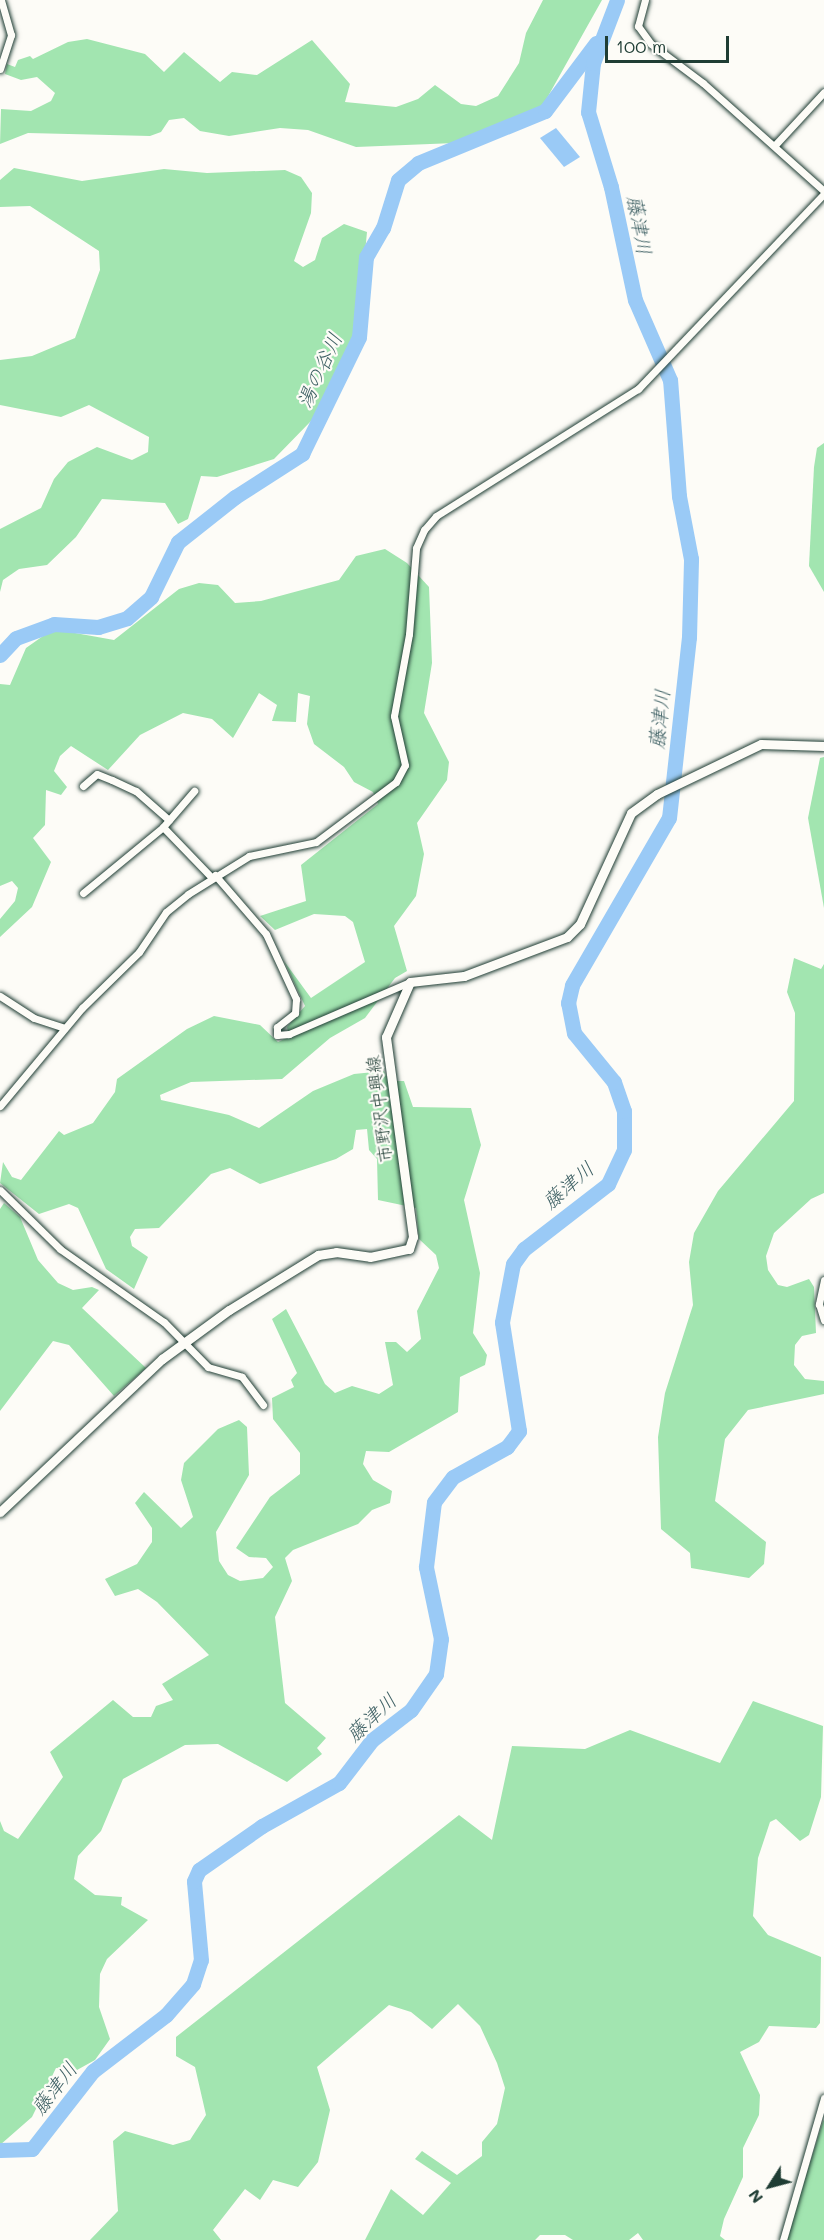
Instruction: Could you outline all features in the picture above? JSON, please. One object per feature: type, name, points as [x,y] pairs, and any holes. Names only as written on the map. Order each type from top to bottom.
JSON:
[{"type":"main road","points":[[410,982],[464,976],[567,937],[580,924],[631,813],[657,794],[761,744],[824,746]]},
{"type":"main road","name":"市野沢中興線","points":[[0,1512],[183,1341],[318,1255],[336,1252],[370,1257],[409,1249],[413,1237],[386,1037],[410,982]]},
{"type":"street","points":[[0,69],[11,35],[1,0]]},
{"type":"street","points":[[0,1106],[64,1028],[139,952],[166,912],[213,876],[249,856],[316,842],[396,782],[405,765],[394,716],[409,634],[416,548],[424,530],[436,516],[638,389],[824,192],[775,145],[651,45],[638,26],[645,0]]},
{"type":"street","points":[[775,145],[824,92]]},
{"type":"street","points":[[83,786],[97,774],[136,791],[266,934],[296,999],[295,1012],[277,1027],[277,1035],[289,1034],[410,982]]},
{"type":"street","points":[[83,893],[166,824],[194,790]]},
{"type":"street","points":[[0,996],[34,1018],[64,1028]]},
{"type":"street","points":[[0,1190],[60,1249],[147,1307],[208,1367],[242,1377],[262,1406]]},
{"type":"street","points":[[824,1280],[819,1304],[824,1320]]},
{"type":"street","points":[[783,2240],[824,2098]]},
{"type":"green space","points":[[543,0],[602,0],[542,107],[487,135],[455,143],[356,147],[308,130],[280,128],[229,136],[200,131],[184,118],[169,120],[161,132],[150,136],[28,133],[0,144],[1,109],[31,111],[51,101],[55,93],[37,77],[21,80],[5,74],[7,64],[15,67],[18,60],[30,56],[33,59],[68,42],[87,39],[145,54],[164,72],[184,52],[220,82],[232,72],[257,75],[312,40],[350,84],[345,102],[396,107],[418,99],[435,85],[461,104],[476,106],[498,96],[519,63],[526,33]]},
{"type":"green space","points":[[14,168],[82,181],[164,169],[207,173],[285,170],[301,177],[312,193],[311,213],[294,261],[303,267],[315,260],[322,238],[344,224],[367,232],[357,336],[312,420],[274,459],[217,477],[201,476],[188,519],[178,524],[165,503],[102,499],[76,537],[47,565],[19,569],[3,580],[0,592],[0,529],[41,508],[54,479],[68,462],[97,447],[132,460],[148,452],[149,437],[89,405],[61,417],[0,405],[0,360],[32,356],[75,338],[100,270],[99,251],[30,206],[0,207],[0,180]]},
{"type":"green space","points":[[824,443],[824,592],[809,566],[814,467],[817,448]]},
{"type":"green space","points":[[385,549],[407,563],[429,587],[432,663],[424,713],[449,762],[447,780],[417,823],[424,854],[416,896],[394,926],[407,971],[395,978],[365,1018],[330,1038],[282,1079],[191,1082],[160,1095],[161,1100],[229,1115],[259,1128],[313,1091],[354,1074],[384,1071],[389,1081],[404,1081],[413,1107],[471,1108],[481,1145],[464,1200],[480,1273],[473,1333],[487,1355],[485,1365],[460,1377],[458,1412],[389,1452],[366,1451],[363,1464],[373,1480],[392,1491],[390,1503],[372,1510],[358,1524],[293,1550],[285,1558],[292,1581],[275,1617],[285,1703],[326,1738],[317,1748],[322,1754],[287,1782],[218,1744],[185,1745],[123,1779],[101,1831],[78,1856],[74,1879],[95,1895],[122,1897],[121,1905],[148,1920],[107,1959],[100,1974],[99,2007],[110,2039],[95,2060],[77,2070],[56,2068],[32,2117],[0,2145],[0,1821],[4,1831],[18,1839],[63,1777],[50,1752],[113,1700],[133,1717],[151,1717],[156,1706],[173,1700],[162,1684],[209,1655],[157,1602],[138,1589],[115,1596],[105,1579],[137,1564],[152,1542],[152,1528],[135,1503],[144,1492],[181,1528],[193,1517],[181,1480],[184,1463],[218,1429],[239,1420],[247,1427],[249,1475],[216,1532],[219,1561],[228,1575],[240,1581],[263,1578],[273,1567],[266,1558],[249,1557],[236,1548],[270,1497],[300,1474],[300,1453],[273,1419],[272,1398],[294,1387],[291,1380],[297,1373],[272,1319],[286,1309],[325,1384],[335,1393],[352,1386],[379,1394],[393,1385],[385,1342],[396,1342],[407,1352],[421,1339],[417,1311],[439,1268],[436,1255],[419,1239],[416,1208],[378,1200],[377,1159],[369,1150],[367,1129],[356,1130],[353,1149],[336,1159],[260,1184],[230,1168],[211,1174],[159,1228],[135,1229],[130,1237],[132,1246],[148,1257],[134,1289],[106,1269],[78,1208],[69,1204],[39,1214],[0,1183],[3,1162],[12,1177],[21,1180],[59,1131],[64,1135],[93,1123],[115,1092],[117,1079],[187,1029],[214,1016],[260,1025],[278,1042],[289,1037],[287,1027],[305,1006],[284,961],[311,998],[365,962],[353,922],[345,916],[314,914],[275,930],[260,916],[306,901],[301,865],[378,804],[373,792],[354,782],[344,767],[314,744],[307,724],[310,696],[298,693],[296,722],[272,721],[277,705],[259,693],[233,738],[212,719],[183,713],[140,735],[108,770],[71,746],[60,756],[54,771],[67,787],[61,795],[46,790],[45,825],[33,838],[51,862],[32,907],[0,937],[0,919],[15,901],[18,888],[12,881],[0,886],[0,684],[10,685],[26,648],[53,629],[114,640],[179,589],[199,583],[218,585],[235,603],[261,601],[339,580],[356,556]]},
{"type":"green space","points":[[824,757],[824,908],[808,818],[820,758]]},
{"type":"green space","points":[[794,958],[821,969],[824,964],[824,1193],[811,1199],[774,1233],[766,1256],[768,1270],[778,1285],[787,1287],[809,1279],[814,1287],[816,1333],[802,1336],[795,1345],[794,1365],[805,1379],[824,1381],[824,1394],[748,1410],[725,1439],[715,1501],[766,1542],[764,1564],[749,1578],[691,1568],[690,1553],[661,1529],[658,1437],[665,1393],[693,1305],[689,1262],[694,1233],[718,1191],[794,1101],[795,1013],[787,992]]},
{"type":"green space","points":[[4,1203],[20,1217],[38,1260],[58,1283],[73,1290],[92,1287],[99,1290],[82,1308],[146,1368],[114,1396],[69,1345],[53,1341],[0,1411],[0,1209]]},
{"type":"green space","points":[[753,1701],[823,1726],[821,1797],[809,1835],[800,1841],[776,1819],[770,1822],[758,1858],[753,1916],[768,1935],[821,1957],[820,2023],[816,2028],[769,2026],[759,2042],[740,2052],[760,2095],[759,2115],[743,2148],[743,2177],[724,2219],[720,2236],[725,2240],[643,2240],[638,2233],[629,2240],[573,2240],[565,2235],[540,2235],[535,2240],[365,2240],[391,2189],[423,2215],[451,2183],[415,2159],[422,2151],[457,2175],[482,2156],[482,2142],[497,2124],[505,2088],[497,2063],[480,2026],[458,2004],[432,2029],[411,2012],[389,2005],[317,2067],[330,2110],[318,2162],[298,2187],[273,2180],[260,2200],[245,2189],[213,2230],[221,2240],[90,2240],[118,2211],[113,2141],[125,2131],[173,2145],[190,2140],[206,2115],[195,2067],[176,2056],[176,2037],[459,1815],[492,1840],[512,1746],[585,1749],[630,1730],[720,1763]]},
{"type":"green space","points":[[823,2121],[824,2240],[786,2240]]},
{"type":"water","points":[[556,128],[580,157],[564,167],[540,138]]},
{"type":"waterway","name":"藤津川","points":[[0,2150],[32,2149],[93,2071],[166,2015],[193,1984],[201,1960],[194,1881],[199,1870],[262,1826],[339,1783],[372,1740],[411,1710],[436,1674],[441,1639],[426,1567],[434,1502],[453,1477],[507,1447],[519,1431],[502,1322],[513,1264],[524,1249],[608,1184],[624,1150],[624,1111],[614,1082],[574,1033],[568,1003],[572,985],[669,818],[689,637],[691,559],[679,496],[670,380],[635,300],[611,187],[588,112],[593,63],[617,0]]},
{"type":"waterway","name":"湯の谷川","points":[[0,655],[16,638],[54,624],[98,627],[127,618],[151,597],[178,542],[235,497],[302,454],[359,337],[366,257],[383,228],[398,180],[418,163],[545,111],[596,43]]}]
